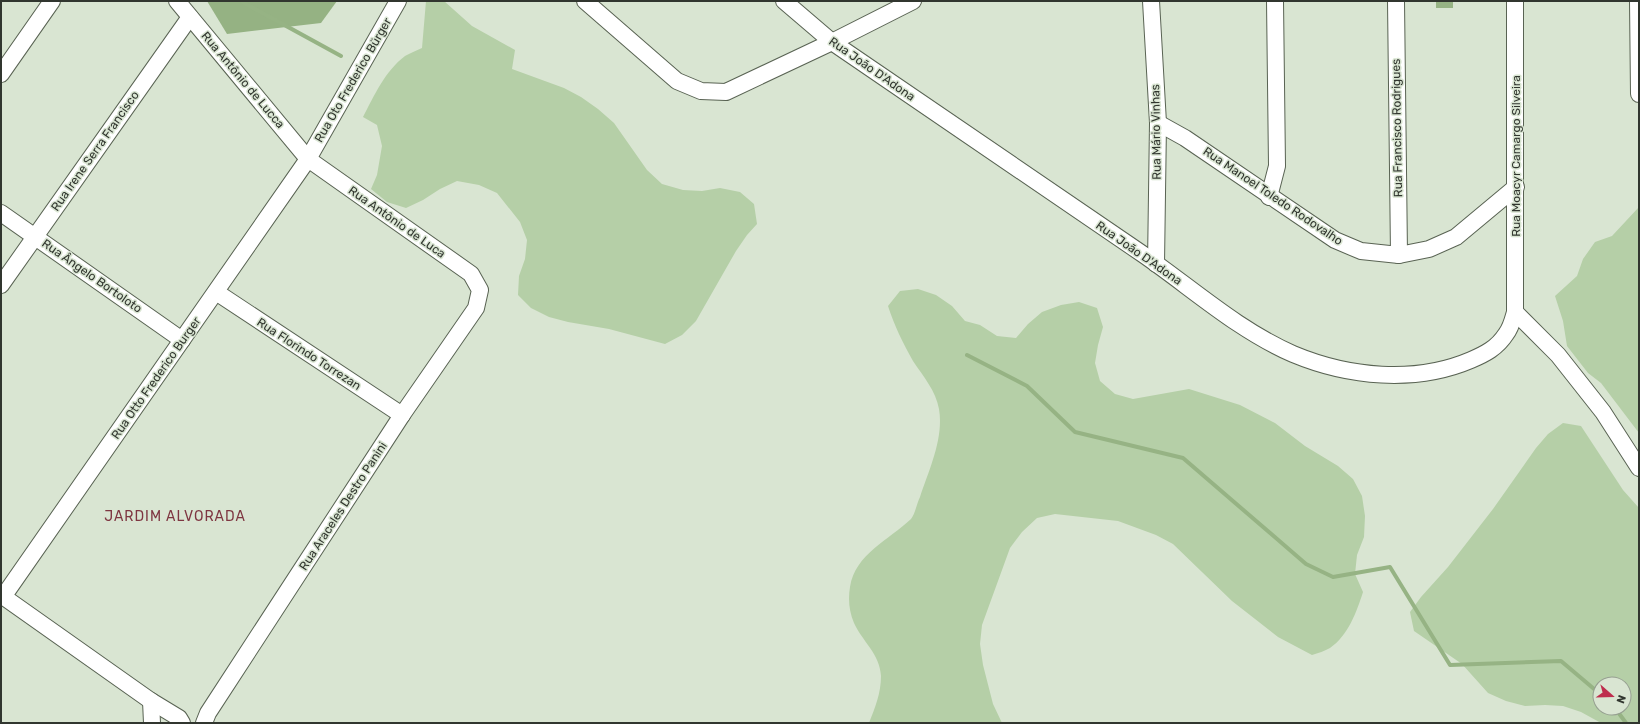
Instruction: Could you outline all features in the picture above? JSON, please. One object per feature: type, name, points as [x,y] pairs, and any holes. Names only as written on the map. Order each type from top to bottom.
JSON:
[{"type":"street","points":[[1,74],[52,1]]},
{"type":"street","name":"Rua Antônio de Lucca","points":[[177,1],[308,159]]},
{"type":"street","name":"Rua Oto Frederico Bürger","points":[[308,159],[398,1]]},
{"type":"street","points":[[585,1],[677,81],[701,91],[726,92],[832,42],[913,1]]},
{"type":"street","name":"Rua João D'Adona","points":[[784,1],[832,42],[1156,264],[1253,333],[1286,350],[1336,368],[1377,374],[1416,374],[1459,365],[1490,351],[1507,334],[1515,312]]},
{"type":"street","name":"Rua Mário Vinhas","points":[[1151,1],[1158,123],[1156,264]]},
{"type":"street","points":[[1270,197],[1278,166],[1275,1]]},
{"type":"street","name":"Rua Francisco Rodrigues","points":[[1396,1],[1399,255]]},
{"type":"street","name":"Rua Moacyr Camargo Silveira","points":[[1515,1],[1515,312]]},
{"type":"street","points":[[1638,1],[1639,94]]},
{"type":"street","name":"Rua Irene Serra Francisco","points":[[1,285],[190,16]]},
{"type":"street","name":"Rua Manoel Toledo Rodovalho","points":[[1158,123],[1185,138],[1335,240],[1361,251],[1399,255],[1429,249],[1456,237],[1516,187]]},
{"type":"street","name":"Rua Antônio de Luca","points":[[308,159],[471,274],[480,290]]},
{"type":"street","name":"Rua Otto Frederico Burger","points":[[2,596],[308,159]]},
{"type":"street","name":"Rua Ângelo Bortoloto","points":[[1,213],[182,340]]},
{"type":"street","name":"Rua Araceles Destro Panini","points":[[204,723],[208,714],[402,415],[476,308],[480,290]]},
{"type":"street","name":"Rua Florindo Torrezan","points":[[216,292],[402,415]]},
{"type":"street","points":[[1515,312],[1558,355],[1603,412],[1639,468]]},
{"type":"street","points":[[2,596],[151,701],[179,718],[182,723]]},
{"type":"street","points":[[151,701],[152,723]]},
{"type":"shaded area","points":[[207,1],[337,1],[321,23],[227,34]]},
{"type":"shaded area","points":[[426,1],[444,1],[472,26],[515,50],[512,69],[564,88],[581,97],[598,109],[614,123],[647,170],[662,184],[683,190],[702,191],[720,188],[740,192],[754,204],[757,224],[736,251],[696,321],[682,335],[665,344],[609,329],[549,317],[531,308],[518,295],[519,276],[525,259],[527,240],[520,222],[497,193],[479,185],[457,181],[406,208],[387,202],[371,189],[377,175],[382,146],[377,125],[363,117],[386,76],[405,56],[422,48]]},
{"type":"shaded area","points":[[1436,1],[1453,1],[1453,8],[1436,8]]},
{"type":"shaded area","points":[[1639,207],[1639,433],[1601,383],[1588,373],[1567,346],[1563,321],[1555,296],[1577,276],[1583,259],[1595,242],[1612,236]]},
{"type":"shaded area","points":[[918,289],[936,295],[952,306],[965,321],[980,325],[997,336],[1016,338],[1028,324],[1042,312],[1061,305],[1079,302],[1097,308],[1103,327],[1095,363],[1100,381],[1115,394],[1133,399],[1189,389],[1240,405],[1275,423],[1305,446],[1338,466],[1353,479],[1362,496],[1365,516],[1364,537],[1357,555],[1355,574],[1363,592],[1355,615],[1342,637],[1330,648],[1312,655],[1278,637],[1232,601],[1173,544],[1156,535],[1118,521],[1055,514],[1037,518],[1022,532],[1010,548],[982,625],[980,644],[983,665],[993,704],[1002,723],[869,723],[879,694],[881,682],[880,668],[874,654],[857,630],[852,618],[849,605],[850,587],[853,575],[859,565],[874,548],[911,519],[938,442],[940,420],[939,409],[935,396],[929,384],[913,361],[896,327],[888,306],[900,291]]},
{"type":"shaded area","points":[[1563,423],[1581,426],[1623,490],[1639,508],[1639,723],[1601,723],[1581,712],[1563,706],[1525,706],[1506,701],[1488,693],[1462,664],[1414,631],[1410,612],[1421,597],[1448,567],[1493,509],[1536,448],[1548,434]]},
{"type":"waterway","points":[[242,1],[341,56]]},
{"type":"waterway","points":[[967,355],[1027,386],[1075,432],[1183,458],[1306,564],[1333,577],[1390,567],[1450,665],[1561,661],[1592,687]]},
{"type":"waterway","points":[[1621,716],[1626,723]]},
{"type":"district","name":"JARDIM ALVORADA","points":[[175,516]]}]
